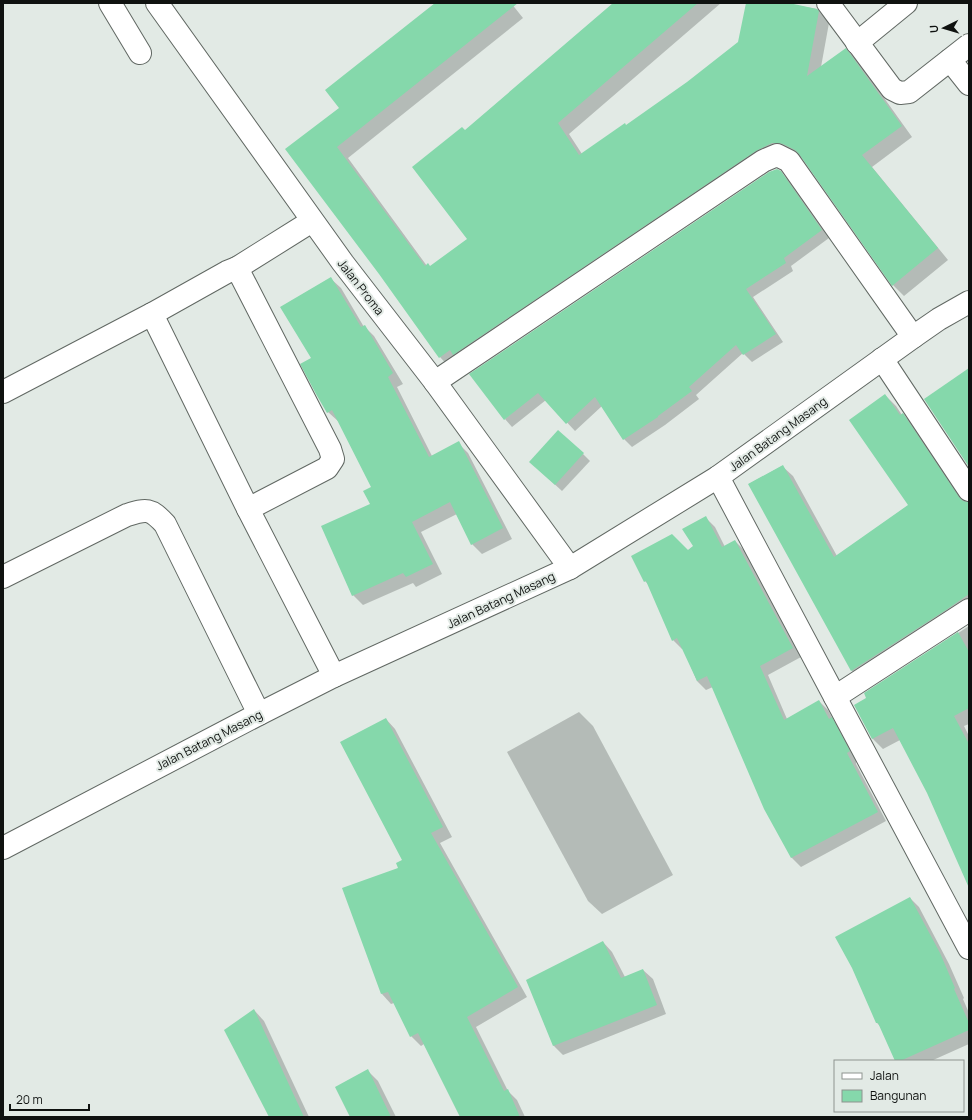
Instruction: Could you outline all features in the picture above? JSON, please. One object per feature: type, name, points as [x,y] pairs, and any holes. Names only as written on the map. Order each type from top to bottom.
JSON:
[{"type":"street","points":[[110,3],[140,53]]},
{"type":"street","name":"Jalan Proma","points":[[157,3],[342,263],[435,382],[570,568]]},
{"type":"street","points":[[828,3],[892,88],[900,93],[909,92],[969,45]]},
{"type":"street","points":[[857,43],[906,3]]},
{"type":"street","points":[[950,60],[969,84]]},
{"type":"street","points":[[435,382],[763,161],[776,154],[789,160],[913,336]]},
{"type":"street","points":[[3,392],[237,268],[312,221]]},
{"type":"street","points":[[237,268],[330,449],[332,459],[327,468],[248,509]]},
{"type":"street","name":"Jalan Batang Masang","points":[[3,848],[258,714],[334,676],[570,568],[718,477],[913,336],[969,302]]},
{"type":"street","points":[[152,314],[248,509],[334,676]]},
{"type":"street","points":[[882,359],[969,490]]},
{"type":"street","points":[[718,477],[969,948]]},
{"type":"street","points":[[3,577],[127,516],[141,511],[154,513],[165,524],[258,714]]},
{"type":"street","points":[[834,697],[969,610]]},
{"type":"building","points":[[435,3],[518,3],[337,147],[425,266],[428,263],[430,266],[467,239],[412,167],[462,127],[465,130],[613,3],[698,3],[558,123],[579,155],[625,123],[626,125],[687,82],[738,42],[746,3],[789,3],[817,9],[819,11],[807,76],[846,48],[902,126],[862,155],[938,248],[892,286],[799,154],[795,150],[783,144],[772,143],[756,151],[453,355],[450,350],[439,358],[379,274],[285,149],[339,108],[325,90]]},
{"type":"building","points":[[777,169],[781,171],[822,230],[784,258],[786,263],[746,289],[776,334],[743,355],[736,345],[689,387],[692,391],[658,417],[623,440],[595,397],[566,424],[538,393],[504,420],[469,374],[769,172]]},
{"type":"building","points":[[331,277],[361,327],[365,325],[393,373],[388,377],[429,457],[459,441],[503,528],[471,545],[450,502],[412,522],[433,564],[406,577],[403,573],[352,596],[321,526],[370,504],[363,491],[371,487],[332,410],[327,413],[300,364],[311,358],[280,307]]},
{"type":"building","points":[[969,368],[969,467],[924,399]]},
{"type":"building","points":[[885,394],[900,415],[903,413],[959,497],[963,501],[969,502],[969,594],[851,671],[748,484],[783,465],[834,557],[908,505],[849,420]]},
{"type":"building","points":[[558,430],[584,453],[555,485],[529,462]]},
{"type":"building","points":[[706,516],[722,547],[735,540],[793,648],[760,666],[784,720],[819,700],[829,719],[832,717],[850,751],[847,753],[878,812],[791,858],[764,809],[707,676],[697,681],[677,638],[672,641],[646,581],[644,582],[631,556],[672,534],[688,550],[693,546],[682,529]]},
{"type":"building","points":[[958,632],[969,652],[969,708],[954,716],[969,744],[969,888],[927,793],[893,728],[872,739],[854,705],[866,698],[864,693]]},
{"type":"building","points":[[386,718],[443,827],[431,833],[518,987],[467,1017],[504,1091],[508,1089],[520,1117],[460,1117],[418,1033],[410,1037],[388,992],[381,994],[342,888],[398,868],[396,863],[402,860],[340,742]]},
{"type":"building","points":[[910,897],[940,953],[969,1023],[969,1030],[902,1060],[895,1060],[878,1023],[876,1023],[852,968],[835,937]]},
{"type":"building","points":[[603,941],[621,978],[643,969],[657,1005],[553,1046],[526,980]]},
{"type":"building","points":[[254,1009],[304,1117],[269,1117],[224,1030]]},
{"type":"building","points":[[368,1069],[391,1117],[350,1117],[335,1087]]}]
